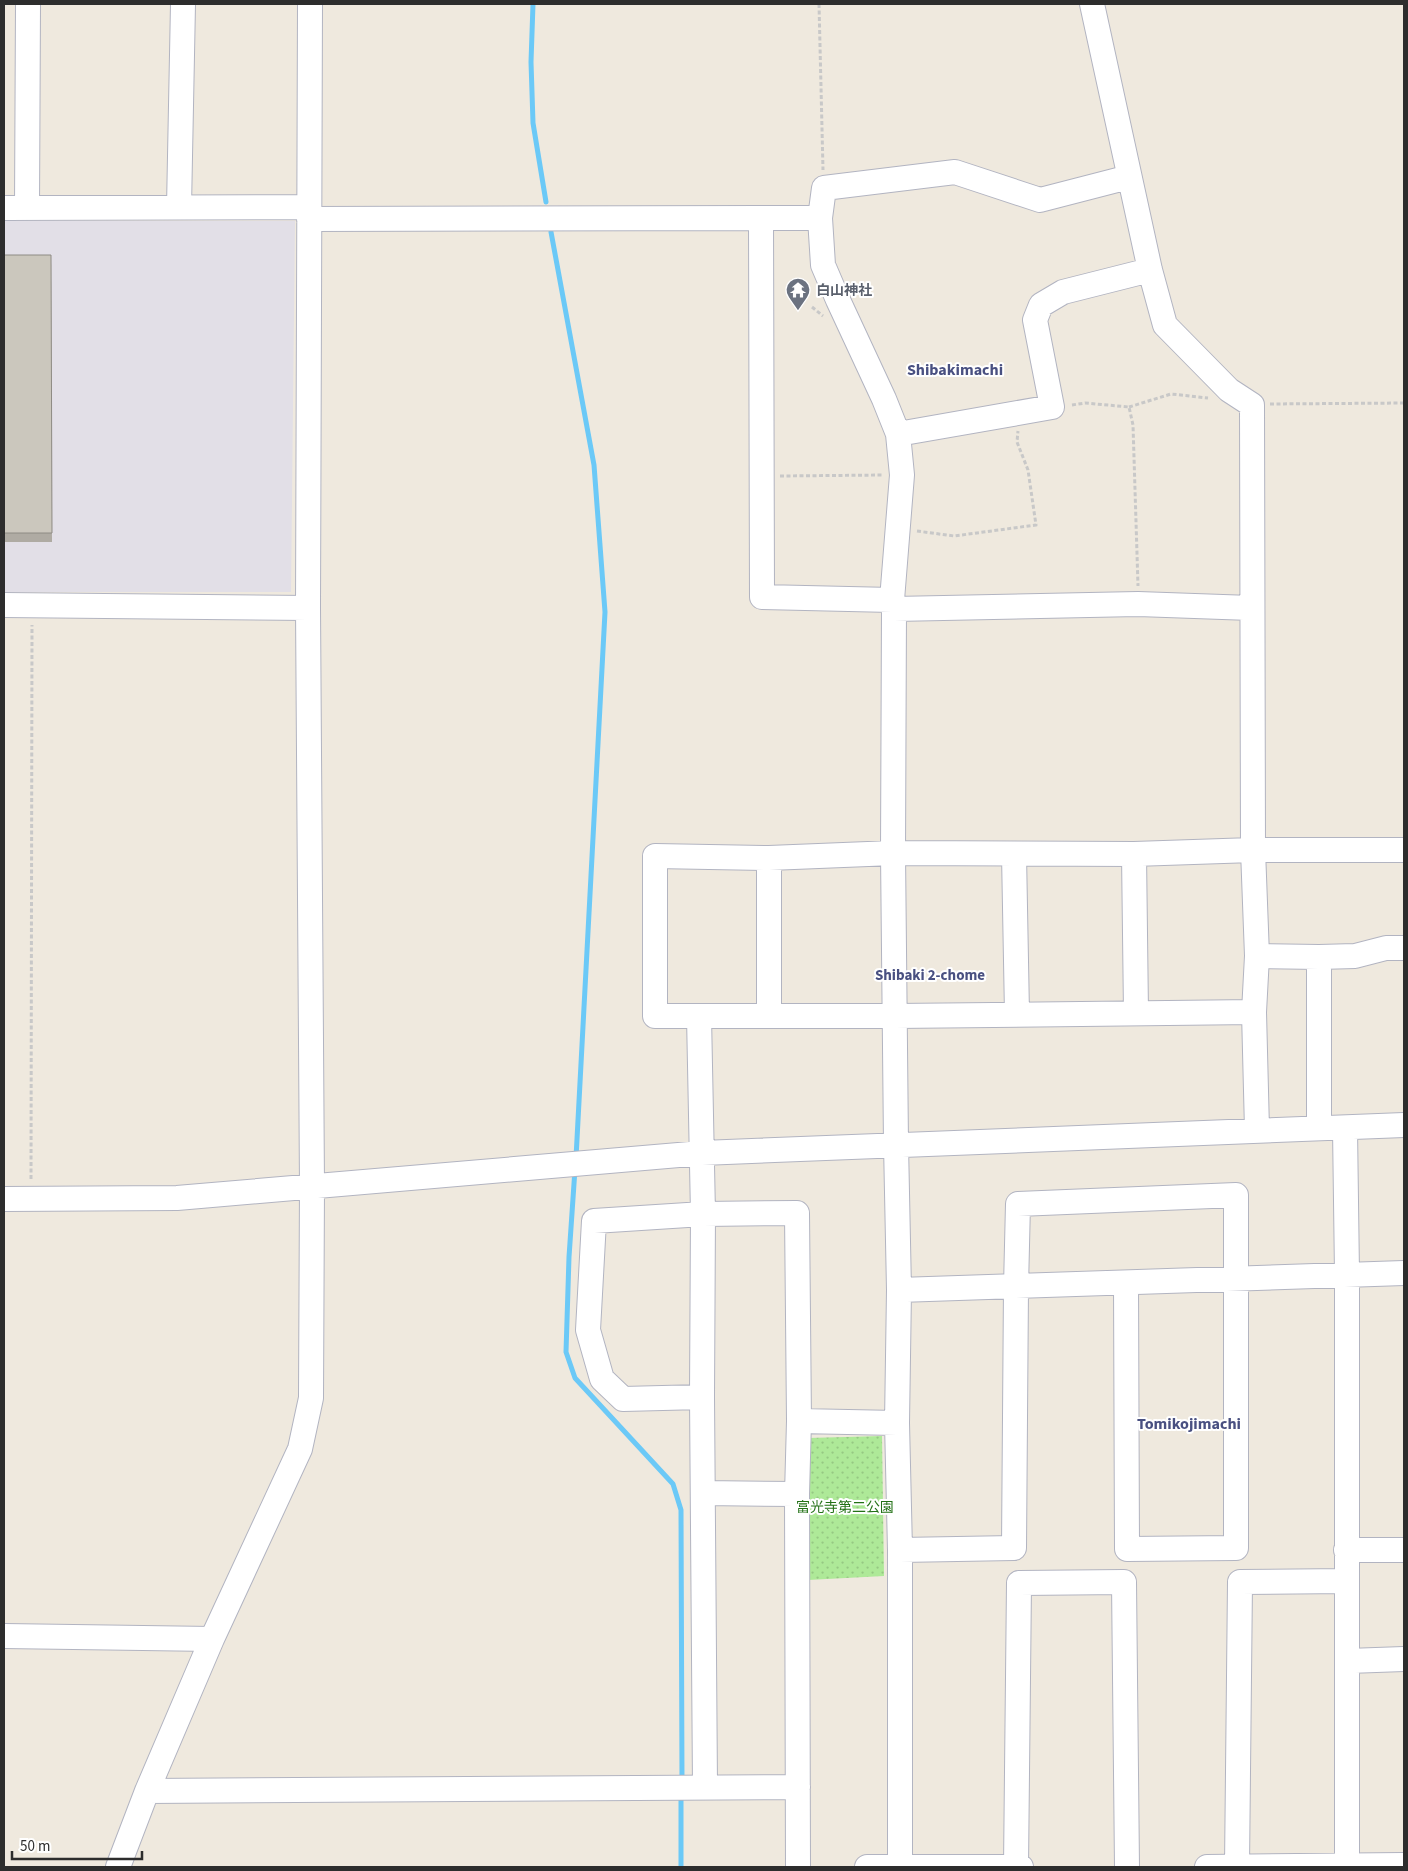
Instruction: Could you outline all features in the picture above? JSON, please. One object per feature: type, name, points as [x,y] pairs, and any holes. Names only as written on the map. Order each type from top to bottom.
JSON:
[{"type":"street","points":[[27,207],[28,4]]},
{"type":"street","points":[[179,207],[183,4]]},
{"type":"street","points":[[118,1867],[147,1791],[212,1639],[300,1449],[311,1398],[312,1186],[308,608],[310,4]]},
{"type":"street","points":[[1092,4],[1150,270],[1165,325],[1229,390],[1252,405]]},
{"type":"street","points":[[900,1867],[900,1550],[897,1423],[900,1290],[896,1144],[893,852],[893,605],[896,528],[902,475],[898,434],[884,398],[824,265],[820,218],[824,188],[955,172],[1040,200],[1129,177]]},
{"type":"street","points":[[4,208],[179,207],[309,213],[760,219],[820,218]]},
{"type":"street","points":[[760,219],[762,597],[893,605],[1138,604],[1251,608]]},
{"type":"street","points":[[898,434],[1052,407],[1035,320],[1041,305],[1063,292],[1150,270]]},
{"type":"street","points":[[1213,398],[1252,405]]},
{"type":"street","points":[[1252,405],[1251,608],[1253,850],[1257,956],[1254,1012],[1257,1130]]},
{"type":"street","points":[[4,605],[308,608]]},
{"type":"street","points":[[1254,1012],[895,1016],[655,1016],[655,856],[769,858],[893,852],[1134,854],[1253,850],[1404,850]]},
{"type":"street","points":[[1014,854],[1017,1014]]},
{"type":"street","points":[[1134,854],[1136,1012]]},
{"type":"street","points":[[769,858],[769,1016]]},
{"type":"street","points":[[1257,956],[1355,956],[1386,948],[1404,948]]},
{"type":"street","points":[[1319,956],[1319,1128]]},
{"type":"street","points":[[698,1016],[703,1214],[700,1786]]},
{"type":"street","points":[[4,1199],[177,1198],[702,1153],[1404,1125]]},
{"type":"street","points":[[1345,1128],[1347,1274],[1347,1865]]},
{"type":"street","points":[[900,1550],[1014,1548],[1018,1204],[1236,1195],[1236,1548],[1127,1549],[1126,1283]]},
{"type":"street","points":[[702,1397],[623,1399],[602,1379],[588,1330],[594,1221],[703,1214],[796,1212],[800,1421],[797,1494],[798,1867]]},
{"type":"street","points":[[900,1290],[1404,1273]]},
{"type":"street","points":[[800,1421],[897,1423]]},
{"type":"street","points":[[703,1493],[797,1494]]},
{"type":"street","points":[[1346,1550],[1404,1550]]},
{"type":"street","points":[[1237,1867],[1240,1582],[1346,1580]]},
{"type":"street","points":[[1016,1867],[1019,1583],[1124,1582],[1127,1867]]},
{"type":"street","points":[[4,1636],[212,1639]]},
{"type":"street","points":[[1348,1660],[1404,1659]]},
{"type":"street","points":[[147,1791],[798,1786]]},
{"type":"street","points":[[1207,1867],[1404,1865]]},
{"type":"street","points":[[867,1867],[1022,1867]]},
{"type":"path","points":[[819,4],[824,188]]},
{"type":"path","points":[[1052,407],[1085,403],[1129,407],[1171,394],[1213,398]]},
{"type":"path","points":[[1252,405],[1404,403]]},
{"type":"path","points":[[1129,407],[1133,425],[1138,604]]},
{"type":"path","points":[[896,528],[954,536],[1036,525],[1028,470],[1017,442],[1020,413]]},
{"type":"path","points":[[762,476],[902,475]]},
{"type":"path","points":[[31,1199],[32,604]]},
{"type":"shaded area","points":[[4,221],[295,221],[291,592],[4,592]]},
{"type":"green space","name":"富光寺第二公園","points":[[882,1436],[884,1576],[808,1580],[808,1438]]},
{"type":"building","points":[[4,255],[51,255],[52,533],[4,533]]},
{"type":"waterway","points":[[533,4],[531,62],[533,123],[546,202]]},
{"type":"waterway","points":[[551,232],[594,465],[605,612],[576,1158]]},
{"type":"waterway","points":[[575,1169],[569,1257],[566,1352],[575,1378],[673,1484],[681,1510],[682,1782]]},
{"type":"waterway","points":[[681,1793],[681,1867]]},
{"type":"place","name":"白山神社","points":[[798,311]]},
{"type":"district","name":"Shibakimachi","points":[[955,369]]},
{"type":"district","name":"Shibaki 2-chome","points":[[930,975]]},
{"type":"district","name":"Tomikojimachi","points":[[1189,1423]]}]
